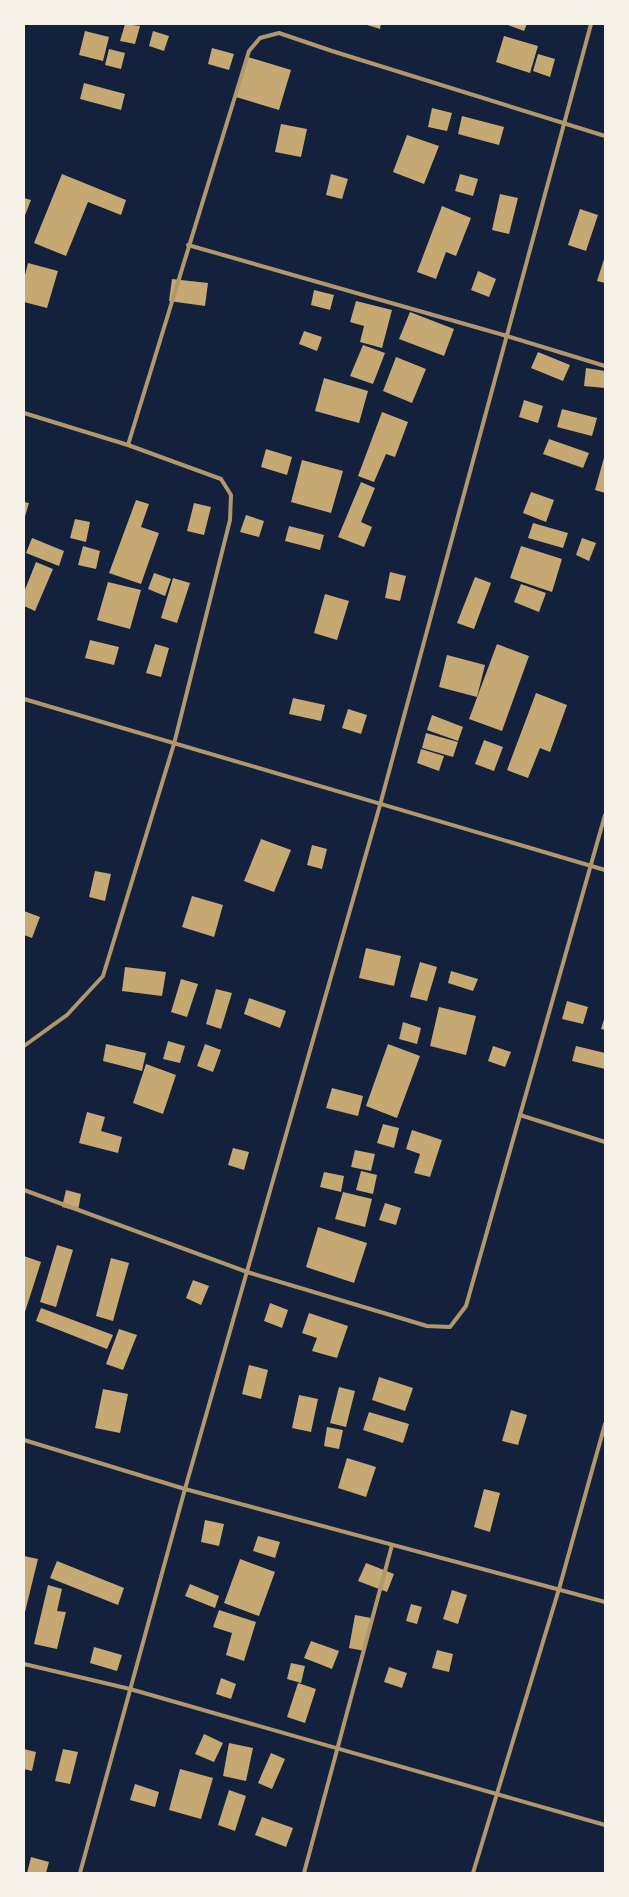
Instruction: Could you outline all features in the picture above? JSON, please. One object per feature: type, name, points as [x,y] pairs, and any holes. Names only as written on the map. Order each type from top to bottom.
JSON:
[{"type":"street","points":[[80,1873],[185,1489],[380,804],[591,24]]},
{"type":"street","points":[[128,445],[188,245],[249,51],[260,38],[279,33],[605,136]]},
{"type":"street","points":[[188,245],[507,336],[605,366]]},
{"type":"street","points":[[24,413],[128,445],[221,479],[231,495],[230,520],[174,744],[104,976],[67,1015],[24,1046]]},
{"type":"street","points":[[24,698],[174,744],[605,870]]},
{"type":"street","points":[[24,1190],[247,1272],[427,1326],[450,1326],[466,1306],[605,815]]},
{"type":"street","points":[[520,1114],[605,1142]]},
{"type":"street","points":[[473,1873],[559,1589],[605,1424]]},
{"type":"street","points":[[24,1440],[185,1489],[605,1602]]},
{"type":"street","points":[[304,1873],[392,1544]]},
{"type":"street","points":[[24,1664],[130,1689],[338,1747],[605,1825]]},
{"type":"building","points":[[125,24],[140,26],[135,44],[120,41]]},
{"type":"building","points":[[364,24],[381,24],[380,29]]},
{"type":"building","points":[[505,24],[527,24],[524,31]]},
{"type":"building","points":[[85,31],[109,37],[103,61],[79,55]]},
{"type":"building","points":[[153,31],[169,36],[164,51],[149,46]]},
{"type":"building","points":[[504,36],[538,46],[530,73],[496,62]]},
{"type":"building","points":[[212,48],[234,54],[229,70],[208,64]]},
{"type":"building","points":[[109,49],[125,53],[121,69],[105,65]]},
{"type":"building","points":[[538,54],[555,59],[550,77],[533,71]]},
{"type":"building","points":[[248,57],[291,70],[279,110],[236,97]]},
{"type":"building","points":[[84,83],[125,94],[121,110],[80,99]]},
{"type":"building","points":[[432,108],[452,113],[447,131],[428,127]]},
{"type":"building","points":[[462,116],[504,127],[499,145],[458,134]]},
{"type":"building","points":[[281,124],[307,129],[301,157],[275,152]]},
{"type":"building","points":[[407,135],[439,146],[424,184],[393,172]]},
{"type":"building","points":[[62,174],[126,200],[121,215],[88,202],[66,256],[34,243]]},
{"type":"building","points":[[331,174],[348,179],[342,199],[326,195]]},
{"type":"building","points":[[460,174],[478,179],[473,196],[455,191]]},
{"type":"building","points":[[500,194],[518,198],[509,234],[492,230]]},
{"type":"building","points":[[24,198],[31,200],[24,218]]},
{"type":"building","points":[[442,206],[471,218],[456,256],[446,252],[436,279],[417,272]]},
{"type":"building","points":[[580,209],[598,215],[586,251],[568,245]]},
{"type":"building","points":[[605,256],[605,283],[597,281]]},
{"type":"building","points":[[28,263],[58,271],[47,308],[24,302],[24,279]]},
{"type":"building","points":[[478,271],[496,279],[489,297],[471,290]]},
{"type":"building","points":[[172,279],[208,283],[205,306],[169,301]]},
{"type":"building","points":[[314,290],[334,295],[330,310],[311,305]]},
{"type":"building","points":[[356,301],[392,310],[382,348],[360,342],[364,326],[350,322]]},
{"type":"building","points":[[410,312],[454,329],[444,356],[399,339]]},
{"type":"building","points":[[304,331],[322,337],[317,351],[299,344]]},
{"type":"building","points":[[363,345],[385,353],[373,384],[350,376]]},
{"type":"building","points":[[538,352],[570,365],[563,381],[531,368]]},
{"type":"building","points":[[396,357],[426,369],[412,403],[383,391]]},
{"type":"building","points":[[586,368],[605,371],[605,388],[584,386]]},
{"type":"building","points":[[324,378],[368,391],[359,423],[315,411]]},
{"type":"building","points":[[524,400],[543,406],[538,423],[519,417]]},
{"type":"building","points":[[562,409],[597,418],[592,436],[557,427]]},
{"type":"building","points":[[382,412],[408,422],[395,457],[386,454],[374,482],[358,476]]},
{"type":"building","points":[[549,439],[589,453],[583,468],[543,454]]},
{"type":"building","points":[[266,449],[292,457],[287,475],[261,467]]},
{"type":"building","points":[[605,454],[605,493],[595,490]]},
{"type":"building","points":[[302,460],[343,471],[331,513],[291,502]]},
{"type":"building","points":[[361,482],[375,488],[361,522],[372,527],[364,547],[338,537]]},
{"type":"building","points":[[531,492],[554,500],[546,522],[523,513]]},
{"type":"building","points":[[136,500],[149,504],[141,527],[159,533],[141,584],[109,573]]},
{"type":"building","points":[[24,502],[29,503],[24,520]]},
{"type":"building","points":[[194,503],[211,507],[204,535],[187,531]]},
{"type":"building","points":[[246,515],[264,521],[259,537],[240,532]]},
{"type":"building","points":[[75,519],[90,522],[86,542],[70,538]]},
{"type":"building","points":[[533,523],[568,533],[563,548],[528,538]]},
{"type":"building","points":[[289,526],[324,535],[320,550],[285,541]]},
{"type":"building","points":[[32,538],[64,551],[59,566],[26,553]]},
{"type":"building","points":[[582,538],[596,543],[589,561],[576,555]]},
{"type":"building","points":[[83,546],[100,551],[96,569],[78,565]]},
{"type":"building","points":[[521,546],[562,559],[552,592],[510,578]]},
{"type":"building","points":[[36,562],[53,569],[35,611],[24,606],[24,592]]},
{"type":"building","points":[[390,572],[406,576],[400,601],[385,598]]},
{"type":"building","points":[[154,573],[171,579],[165,596],[148,589]]},
{"type":"building","points":[[475,577],[491,583],[474,629],[457,623]]},
{"type":"building","points":[[173,578],[190,583],[177,623],[161,618]]},
{"type":"building","points":[[108,582],[141,590],[130,629],[97,620]]},
{"type":"building","points":[[521,584],[546,593],[539,612],[514,602]]},
{"type":"building","points":[[325,594],[349,601],[337,640],[314,633]]},
{"type":"building","points":[[90,640],[119,647],[114,665],[85,658]]},
{"type":"building","points":[[155,644],[169,648],[161,677],[146,673]]},
{"type":"building","points":[[497,644],[529,656],[502,731],[469,719]]},
{"type":"building","points":[[447,655],[485,665],[477,697],[439,687]]},
{"type":"building","points":[[536,693],[567,705],[550,752],[540,748],[528,778],[507,770]]},
{"type":"building","points":[[293,698],[325,705],[321,721],[289,714]]},
{"type":"building","points":[[348,709],[367,715],[361,734],[342,728]]},
{"type":"building","points":[[432,715],[463,727],[458,741],[427,730]]},
{"type":"building","points":[[426,733],[458,742],[453,757],[422,748]]},
{"type":"building","points":[[484,740],[503,747],[494,771],[475,764]]},
{"type":"building","points":[[421,749],[444,756],[439,771],[417,763]]},
{"type":"building","points":[[261,839],[291,850],[274,892],[244,881]]},
{"type":"building","points":[[312,845],[327,849],[322,869],[307,865]]},
{"type":"building","points":[[95,871],[111,874],[105,901],[89,897]]},
{"type":"building","points":[[192,896],[223,905],[214,937],[182,927]]},
{"type":"building","points":[[24,911],[40,917],[32,938],[24,935]]},
{"type":"building","points":[[366,948],[401,956],[394,986],[359,978]]},
{"type":"building","points":[[420,962],[437,967],[427,1001],[410,997]]},
{"type":"building","points":[[125,967],[166,972],[162,996],[122,991]]},
{"type":"building","points":[[451,971],[478,979],[473,991],[448,983]]},
{"type":"building","points":[[181,979],[198,984],[187,1017],[171,1012]]},
{"type":"building","points":[[216,989],[232,993],[221,1029],[206,1024]]},
{"type":"building","points":[[249,998],[286,1011],[280,1028],[244,1014]]},
{"type":"building","points":[[567,1001],[588,1007],[583,1024],[562,1019]]},
{"type":"building","points":[[439,1007],[476,1016],[466,1055],[430,1046]]},
{"type":"building","points":[[605,1016],[605,1030],[601,1029]]},
{"type":"building","points":[[403,1022],[421,1028],[417,1044],[399,1039]]},
{"type":"building","points":[[168,1041],[185,1046],[180,1063],[163,1059]]},
{"type":"building","points":[[106,1044],[146,1053],[142,1071],[103,1061]]},
{"type":"building","points":[[205,1044],[221,1050],[213,1072],[197,1066]]},
{"type":"building","points":[[388,1044],[420,1056],[397,1118],[366,1106]]},
{"type":"building","points":[[493,1046],[511,1052],[505,1067],[488,1061]]},
{"type":"building","points":[[576,1046],[605,1053],[605,1069],[572,1061]]},
{"type":"building","points":[[146,1064],[176,1075],[163,1114],[133,1103]]},
{"type":"building","points":[[332,1088],[363,1096],[358,1116],[326,1108]]},
{"type":"building","points":[[87,1112],[105,1117],[101,1131],[122,1137],[118,1153],[79,1143]]},
{"type":"building","points":[[383,1124],[399,1128],[394,1148],[377,1143]]},
{"type":"building","points":[[412,1130],[442,1140],[430,1177],[414,1173],[420,1154],[406,1149]]},
{"type":"building","points":[[233,1148],[249,1152],[244,1170],[228,1165]]},
{"type":"building","points":[[355,1150],[375,1154],[371,1171],[351,1167]]},
{"type":"building","points":[[361,1171],[377,1175],[373,1194],[356,1190]]},
{"type":"building","points":[[324,1172],[344,1176],[341,1192],[320,1187]]},
{"type":"building","points":[[66,1190],[81,1194],[78,1211],[62,1207]]},
{"type":"building","points":[[343,1192],[372,1199],[365,1227],[335,1219]]},
{"type":"building","points":[[385,1203],[401,1208],[396,1225],[379,1220]]},
{"type":"building","points":[[318,1227],[367,1243],[354,1283],[306,1267]]},
{"type":"building","points":[[57,1245],[73,1250],[56,1307],[40,1302]]},
{"type":"building","points":[[24,1256],[41,1262],[24,1315]]},
{"type":"building","points":[[111,1258],[129,1263],[113,1321],[96,1316]]},
{"type":"building","points":[[193,1280],[209,1286],[201,1305],[186,1298]]},
{"type":"building","points":[[270,1303],[288,1310],[282,1328],[264,1321]]},
{"type":"building","points":[[41,1308],[113,1335],[107,1349],[36,1321]]},
{"type":"building","points":[[309,1313],[348,1326],[337,1358],[312,1351],[317,1338],[302,1333]]},
{"type":"building","points":[[119,1329],[137,1335],[123,1370],[106,1364]]},
{"type":"building","points":[[249,1365],[268,1370],[261,1399],[242,1394]]},
{"type":"building","points":[[379,1377],[413,1388],[405,1411],[372,1400]]},
{"type":"building","points":[[339,1387],[355,1391],[346,1427],[330,1423]]},
{"type":"building","points":[[103,1389],[128,1394],[120,1433],[95,1428]]},
{"type":"building","points":[[299,1395],[318,1399],[311,1432],[292,1428]]},
{"type":"building","points":[[511,1410],[527,1415],[518,1445],[502,1441]]},
{"type":"building","points":[[369,1412],[409,1424],[403,1443],[363,1430]]},
{"type":"building","points":[[327,1427],[343,1430],[339,1449],[324,1446]]},
{"type":"building","points":[[347,1458],[376,1467],[366,1497],[338,1488]]},
{"type":"building","points":[[484,1489],[500,1493],[490,1532],[474,1527]]},
{"type":"building","points":[[205,1520],[224,1524],[219,1546],[201,1542]]},
{"type":"building","points":[[258,1536],[280,1542],[275,1558],[253,1551]]},
{"type":"building","points":[[24,1556],[38,1559],[25,1612],[24,1612]]},
{"type":"building","points":[[240,1559],[275,1572],[259,1616],[224,1603]]},
{"type":"building","points":[[57,1561],[124,1588],[118,1605],[50,1578]]},
{"type":"building","points":[[366,1563],[394,1574],[387,1592],[358,1581]]},
{"type":"building","points":[[190,1584],[219,1596],[215,1608],[185,1596]]},
{"type":"building","points":[[48,1585],[62,1589],[57,1611],[66,1612],[57,1649],[34,1644]]},
{"type":"building","points":[[452,1590],[467,1595],[458,1624],[443,1619]]},
{"type":"building","points":[[411,1604],[422,1607],[417,1624],[406,1621]]},
{"type":"building","points":[[219,1610],[256,1622],[244,1661],[226,1655],[232,1633],[213,1627]]},
{"type":"building","points":[[355,1615],[371,1618],[365,1651],[349,1648]]},
{"type":"building","points":[[311,1641],[339,1651],[332,1669],[304,1658]]},
{"type":"building","points":[[94,1647],[122,1655],[117,1671],[90,1663]]},
{"type":"building","points":[[437,1650],[453,1654],[449,1672],[432,1668]]},
{"type":"building","points":[[291,1663],[305,1666],[301,1683],[287,1679]]},
{"type":"building","points":[[389,1667],[407,1673],[402,1688],[384,1682]]},
{"type":"building","points":[[221,1678],[236,1684],[231,1699],[216,1694]]},
{"type":"building","points":[[298,1683],[316,1689],[305,1723],[287,1717]]},
{"type":"building","points":[[204,1734],[223,1743],[214,1762],[195,1754]]},
{"type":"building","points":[[229,1743],[253,1748],[246,1781],[223,1776]]},
{"type":"building","points":[[24,1749],[36,1752],[32,1771],[24,1769]]},
{"type":"building","points":[[63,1749],[78,1752],[70,1784],[55,1781]]},
{"type":"building","points":[[271,1753],[285,1759],[272,1789],[258,1783]]},
{"type":"building","points":[[180,1769],[213,1778],[201,1819],[169,1810]]},
{"type":"building","points":[[135,1784],[159,1792],[155,1807],[130,1800]]},
{"type":"building","points":[[229,1790],[246,1796],[235,1831],[218,1825]]},
{"type":"building","points":[[262,1817],[293,1828],[286,1847],[255,1835]]},
{"type":"building","points":[[31,1857],[49,1862],[46,1873],[27,1873]]}]
